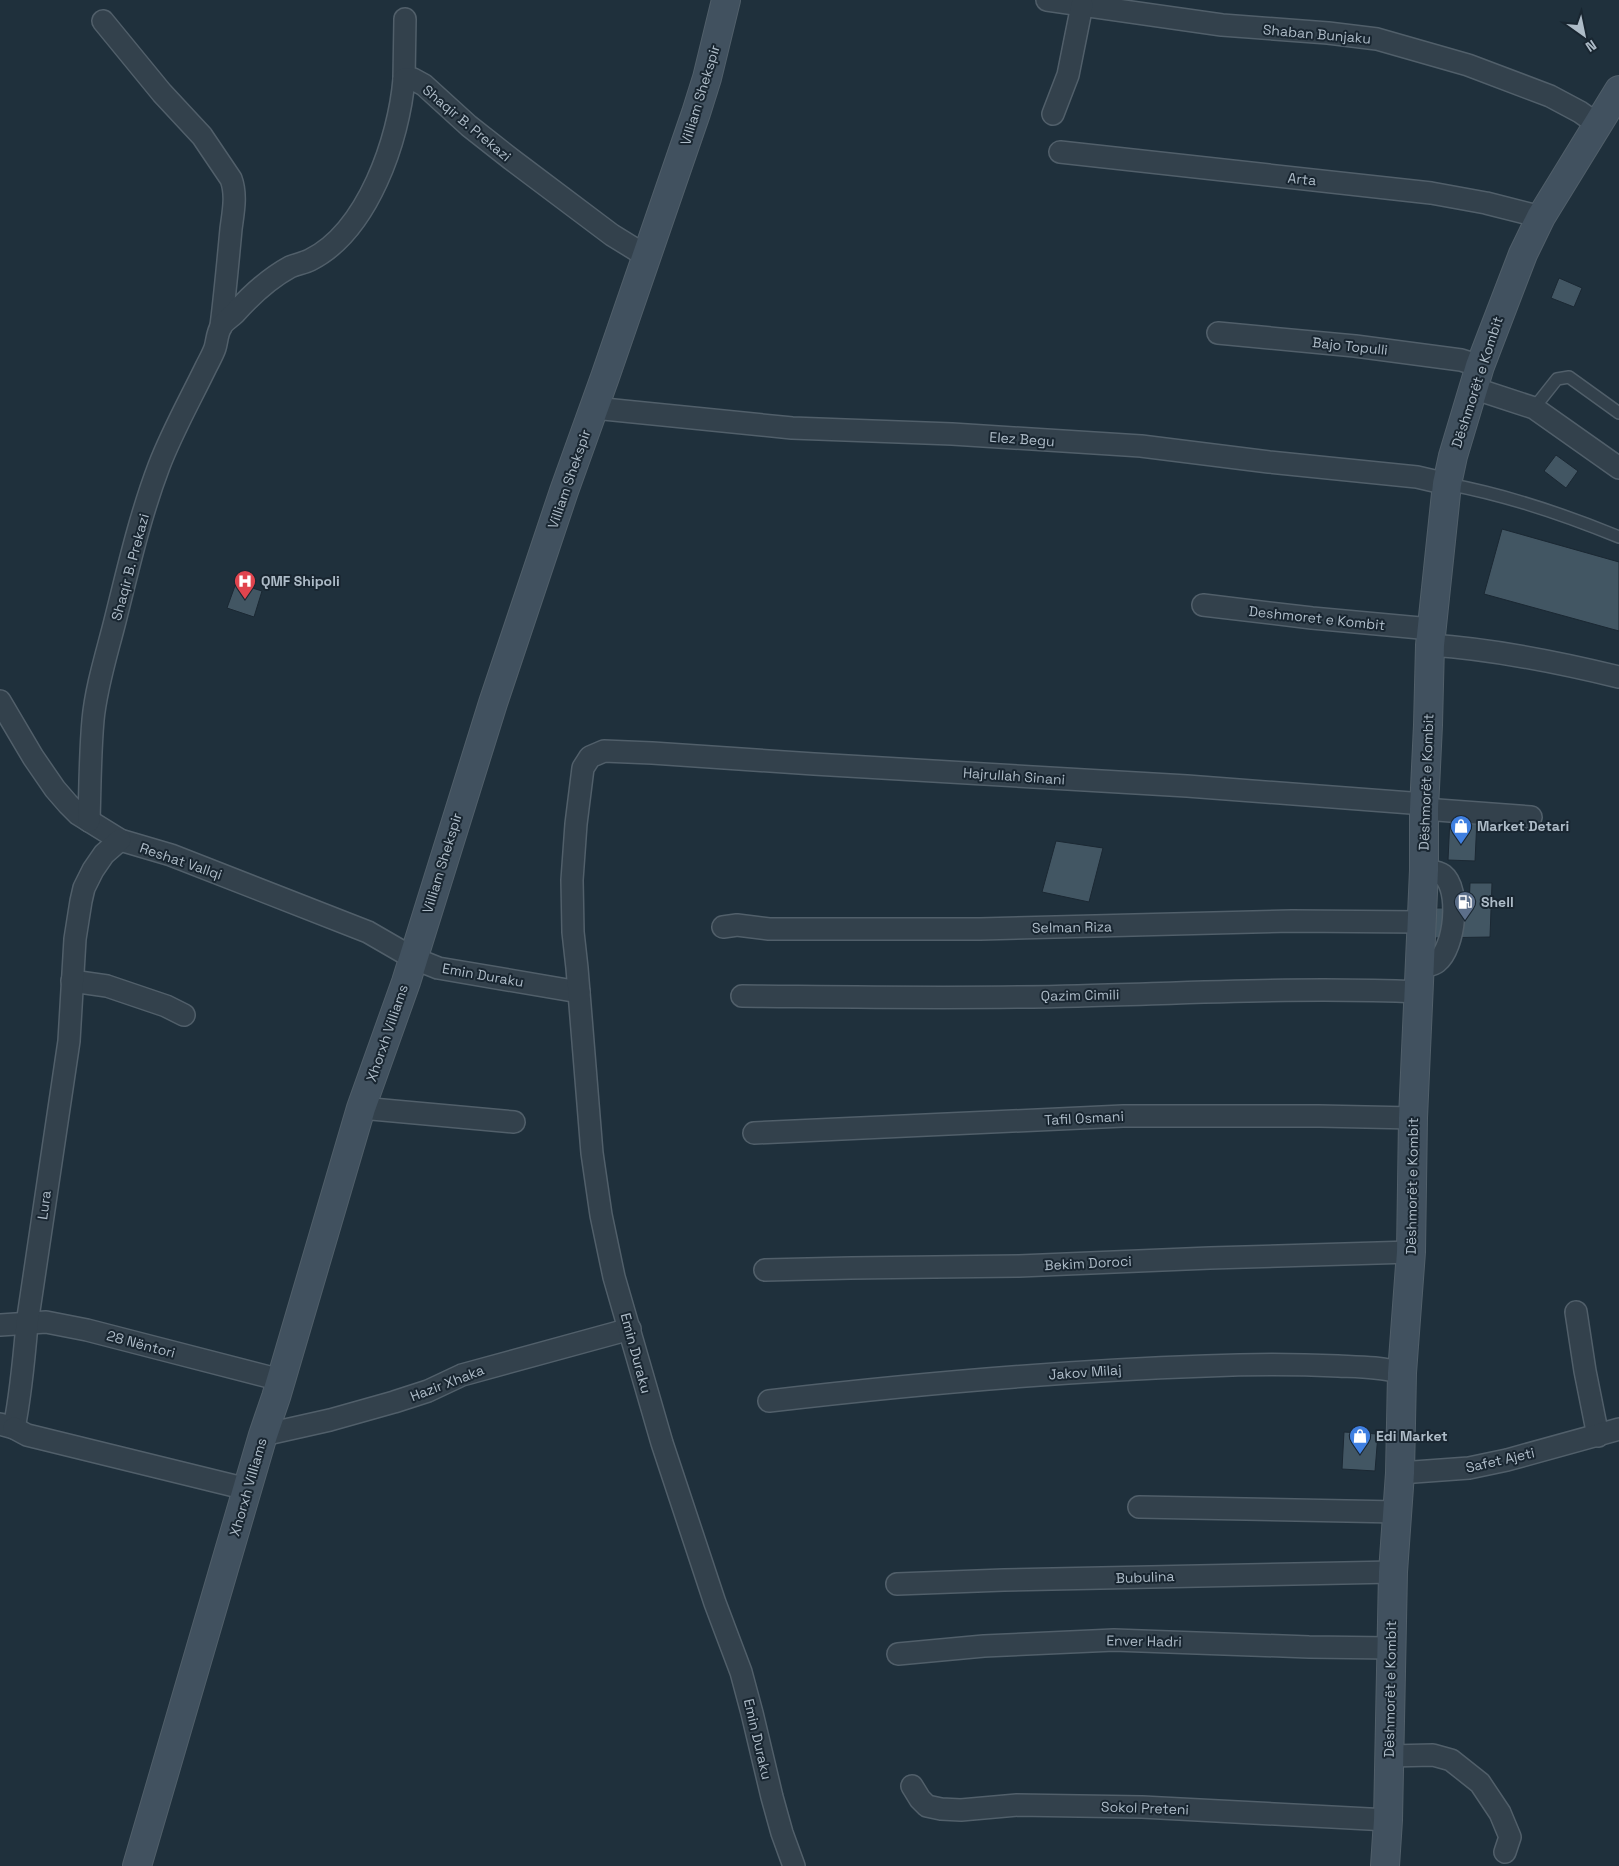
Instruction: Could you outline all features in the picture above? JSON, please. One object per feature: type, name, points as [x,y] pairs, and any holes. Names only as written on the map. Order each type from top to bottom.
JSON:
[{"type":"street","name":"Villiam Shekspir","points":[[413,958],[493,703],[564,491],[707,78],[726,0]]},
{"type":"street","name":"Shaban Bunjaku","points":[[1047,0],[1222,25],[1328,33],[1377,39],[1468,65],[1534,90],[1580,112],[1597,124]]},
{"type":"street","points":[[1053,114],[1068,75],[1082,5]]},
{"type":"street","points":[[404,79],[405,19]]},
{"type":"street","name":"Shaqir B. Prekazi","points":[[89,822],[89,778],[93,718],[103,668],[128,569],[158,469],[171,436],[215,349],[221,326],[234,205],[232,179],[202,136],[162,93],[103,21]]},
{"type":"street","name":"Shaqir B. Prekazi","points":[[221,326],[228,321],[254,292],[273,277],[292,266],[311,260],[330,246],[349,228],[377,180],[388,152],[396,130],[402,103],[404,79],[413,79],[424,86],[511,160],[612,235],[646,256]]},
{"type":"street","name":"Dëshmorët e Kombit","points":[[1385,1866],[1388,1820],[1393,1572],[1400,1473],[1402,1373],[1411,1252],[1413,1118],[1424,870],[1424,806],[1430,637],[1448,484],[1454,456],[1477,377],[1523,254],[1541,217],[1619,90]]},
{"type":"street","name":"Arta","points":[[1060,152],[1431,194],[1486,203],[1541,217]]},
{"type":"street","name":"Bajo Topulli","points":[[1218,333],[1364,347],[1461,360],[1477,377],[1534,408],[1619,468]]},
{"type":"street","name":"Elez Begu","points":[[594,408],[792,428],[952,434],[1141,446],[1269,462],[1417,476],[1448,484]]},
{"type":"street","name":"Deshmoret e Kombit","points":[[1203,605],[1312,618],[1430,637],[1619,677]]},
{"type":"street","name":"Reshat Vallqi","points":[[0,701],[55,789],[78,814],[89,822],[120,840],[170,855],[368,932],[413,958]]},
{"type":"street","name":"Hajrullah Sinani","points":[[579,992],[573,932],[572,880],[576,824],[583,768],[590,758],[604,751],[1187,786],[1424,806]]},
{"type":"street","points":[[1424,806],[1531,817]]},
{"type":"street","name":"Lura","points":[[120,840],[104,854],[84,888],[75,939],[69,1041],[27,1324],[24,1368],[7,1426],[26,1435],[247,1489]]},
{"type":"street","points":[[1419,979],[1430,965],[1438,961],[1444,954],[1450,943],[1452,928],[1452,892],[1448,881],[1437,872],[1424,870]]},
{"type":"street","name":"Selman Riza","points":[[723,927],[737,925],[768,929],[980,929],[1264,921],[1422,922]]},
{"type":"street","name":"Emin Duraku","points":[[413,958],[454,972],[579,992],[595,1171],[601,1215],[614,1278],[668,1461],[715,1602],[741,1672],[782,1834],[794,1866]]},
{"type":"street","name":"Xhorxh Villiams","points":[[137,1866],[361,1108],[413,958]]},
{"type":"street","name":"Qazim Cimili","points":[[742,996],[978,998],[1235,990],[1339,989],[1419,979]]},
{"type":"street","points":[[72,981],[106,986],[166,1006],[184,1015]]},
{"type":"street","points":[[361,1108],[514,1122]]},
{"type":"street","name":"Tafil Osmani","points":[[754,1133],[1123,1116],[1413,1118]]},
{"type":"street","name":"Bekim Doroci","points":[[765,1270],[1019,1266],[1411,1252]]},
{"type":"street","points":[[1576,1312],[1598,1436]]},
{"type":"street","name":"28 Nëntori","points":[[0,1325],[46,1322],[87,1330],[280,1380]]},
{"type":"street","name":"Hazir Xhaka","points":[[263,1435],[330,1420],[394,1402],[428,1391],[462,1375],[630,1329]]},
{"type":"street","name":"Jakov Milaj","points":[[769,1401],[970,1380],[1248,1364],[1385,1368],[1402,1373]]},
{"type":"street","points":[[812,1407],[920,1393],[1034,1383],[1246,1374],[1382,1376],[1402,1373]]},
{"type":"street","name":"Safet Ajeti","points":[[1400,1473],[1469,1468],[1619,1429]]},
{"type":"street","points":[[1139,1506],[1398,1512]]},
{"type":"street","name":"Bubulina","points":[[897,1584],[1393,1572]]},
{"type":"street","name":"Enver Hadri","points":[[898,1654],[984,1646],[1114,1640],[1391,1648]]},
{"type":"street","points":[[1389,1756],[1433,1755],[1451,1760],[1480,1783],[1500,1813],[1510,1837],[1505,1852]]},
{"type":"street","name":"Sokol Preteni","points":[[912,1786],[920,1800],[928,1806],[940,1809],[961,1810],[1017,1805],[1142,1807],[1388,1820]]},
{"type":"lane","points":[[1534,408],[1557,379],[1569,377],[1619,413]]},
{"type":"lane","points":[[1448,484],[1524,502],[1559,513],[1619,537]]},
{"type":"building","points":[[1559,278],[1582,288],[1574,307],[1551,298]]},
{"type":"building","points":[[1556,455],[1578,471],[1566,488],[1544,471]]},
{"type":"building","points":[[1502,529],[1619,562],[1619,631],[1484,594]]},
{"type":"building","name":"QMF Shipoli","points":[[236,583],[262,591],[254,617],[227,608]]},
{"type":"building","points":[[1450,818],[1477,819],[1475,861],[1448,860]]},
{"type":"building","points":[[1056,841],[1103,848],[1089,902],[1042,892]]},
{"type":"building","points":[[1470,883],[1492,883],[1490,937],[1430,938],[1432,908],[1469,908]]},
{"type":"building","points":[[1344,1432],[1378,1434],[1375,1471],[1342,1469]]},
{"type":"place","name":"QMF Shipoli","points":[[245,600]]},
{"type":"place","name":"Market Detari","points":[[1461,845]]},
{"type":"place","name":"Shell","points":[[1465,921]]},
{"type":"place","name":"Edi Market","points":[[1360,1455]]}]
